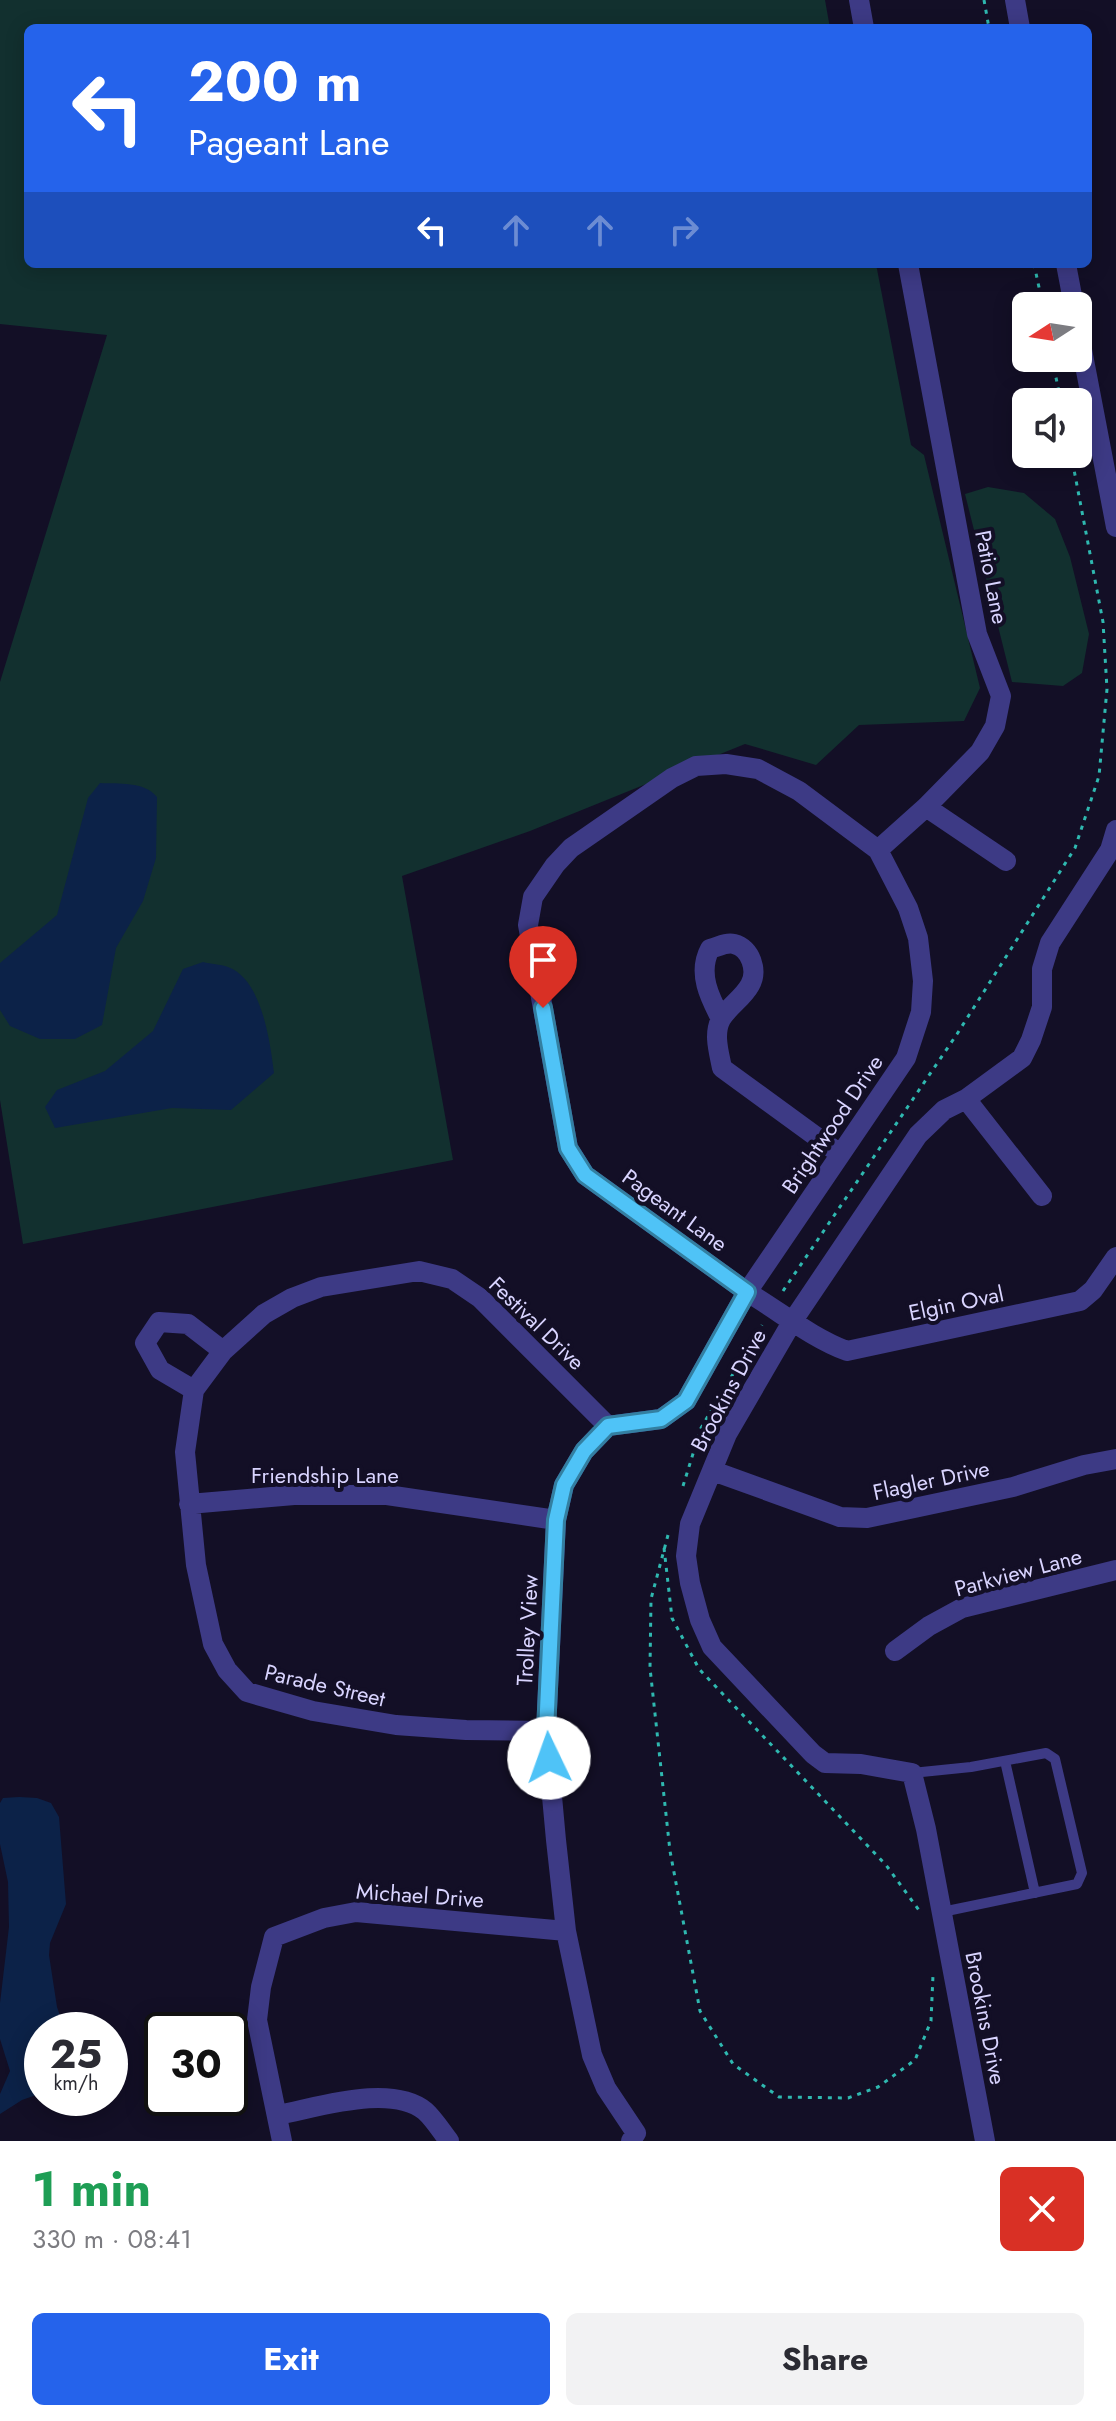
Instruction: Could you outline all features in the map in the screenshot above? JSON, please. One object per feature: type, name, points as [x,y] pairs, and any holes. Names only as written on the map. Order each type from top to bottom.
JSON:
[{"type":"street","points":[[859,0],[863,24]]},
{"type":"street","points":[[1015,0],[1019,24]]},
{"type":"street","name":"Patio Lane","points":[[878,850],[980,752],[995,726],[1001,696],[977,634],[909,268]]},
{"type":"street","points":[[1067,268],[1071,292]]},
{"type":"street","points":[[1086,372],[1116,527]]},
{"type":"street","name":"Brightwood Drive","points":[[528,925],[533,897],[571,848],[672,778],[696,766],[726,764],[758,769],[799,791],[878,850],[908,908],[918,938],[923,981],[921,1012],[906,1058],[747,1292]]},
{"type":"street","points":[[926,807],[1006,861]]},
{"type":"street","name":"Brookins Drive","points":[[985,2141],[932,1916],[912,1773],[861,1764],[825,1763],[813,1754],[712,1647],[693,1599],[686,1556],[690,1524],[727,1434],[792,1322],[918,1135],[944,1110],[966,1099],[1022,1058],[1042,1007],[1042,969],[1050,943],[1114,845]]},
{"type":"street","name":"Pageant Lane","points":[[528,925],[568,1148],[585,1175],[792,1322]]},
{"type":"street","points":[[721,1019],[716,1040],[722,1068],[840,1154]]},
{"type":"street","points":[[966,1099],[1042,1196]]},
{"type":"street","name":"Elgin Oval","points":[[792,1322],[827,1344],[847,1351],[1080,1301],[1093,1290],[1116,1257]]},
{"type":"street","name":"Festival Drive","points":[[189,1504],[185,1452],[194,1390],[223,1351],[264,1314],[292,1298],[321,1287],[419,1271],[452,1279],[480,1298],[608,1426]]},
{"type":"street","points":[[608,1426],[661,1419],[686,1401],[747,1292]]},
{"type":"street","points":[[194,1390],[160,1370],[145,1343],[159,1322],[188,1324],[223,1351]]},
{"type":"street","name":"Trolley View","points":[[608,1426],[584,1451],[564,1485],[556,1520],[546,1731],[566,1931],[592,2055],[606,2088],[636,2133],[631,2141]]},
{"type":"street","name":"Flagler Drive","points":[[713,1471],[840,1517],[867,1518],[1013,1487],[1084,1465],[1116,1459]]},
{"type":"street","name":"Friendship Lane","points":[[189,1504],[294,1495],[387,1495],[556,1520]]},
{"type":"street","name":"Parade Street","points":[[189,1504],[196,1565],[213,1644],[227,1670],[247,1692],[313,1711],[396,1725],[546,1731]]},
{"type":"street","name":"Parkview Lane","points":[[895,1651],[929,1626],[962,1608],[1116,1570]]},
{"type":"street","name":"Michael Drive","points":[[277,2115],[257,2020],[261,1987],[274,1937],[324,1918],[356,1912],[566,1931]]},
{"type":"street","points":[[282,2141],[277,2115],[371,2098],[398,2099],[425,2111],[449,2141]]},
{"type":"lane","points":[[912,1773],[1046,1753],[1055,1759],[1082,1873],[1077,1884],[932,1916]]},
{"type":"lane","points":[[1005,1761],[1035,1893]]},
{"type":"path","points":[[984,0],[988,24]]},
{"type":"path","points":[[1035,268],[1040,292]]},
{"type":"path","points":[[785,1287],[1034,916],[1075,848],[1099,776],[1107,689],[1103,622],[1074,468]]},
{"type":"path","points":[[682,1488],[701,1428],[765,1321]]},
{"type":"path","points":[[668,1533],[651,1599],[650,1668],[670,1851],[700,2011],[733,2064],[779,2097],[848,2098],[878,2087],[915,2060],[931,2021],[933,1969]]},
{"type":"path","points":[[664,1548],[672,1618],[699,1669],[886,1865],[920,1909],[932,1916]]},
{"type":"green space","points":[[0,0],[825,0],[829,24],[24,24],[24,268],[877,268],[911,445],[924,455],[980,688],[964,721],[859,725],[816,765],[745,744],[530,831],[402,876],[453,1160],[23,1244],[0,1100],[0,682],[107,335],[0,324]]},
{"type":"green space","points":[[988,487],[1024,493],[1055,519],[1070,557],[1089,634],[1082,673],[1063,686],[1012,682],[965,494]]},
{"type":"water","points":[[100,783],[138,786],[157,797],[156,858],[143,901],[116,948],[102,1025],[75,1039],[40,1039],[10,1026],[0,1010],[0,963],[57,915],[88,798]]},
{"type":"water","points":[[203,962],[228,967],[249,984],[262,1013],[274,1073],[231,1110],[172,1108],[55,1128],[45,1107],[57,1090],[105,1071],[153,1031],[183,969]]},
{"type":"water","points":[[3,1798],[37,1798],[51,1803],[59,1817],[66,1904],[50,1943],[49,1955],[59,2012],[24,2012],[24,2099],[0,2114],[0,2094],[10,2071],[0,2039],[0,2003],[9,1927],[8,1882],[0,1844],[0,1803]]},
{"type":"route","points":[[543,1008],[568,1148],[585,1175],[747,1292],[686,1401],[661,1419],[608,1426],[584,1451],[564,1485],[556,1520],[546,1731],[549,1758]]}]
